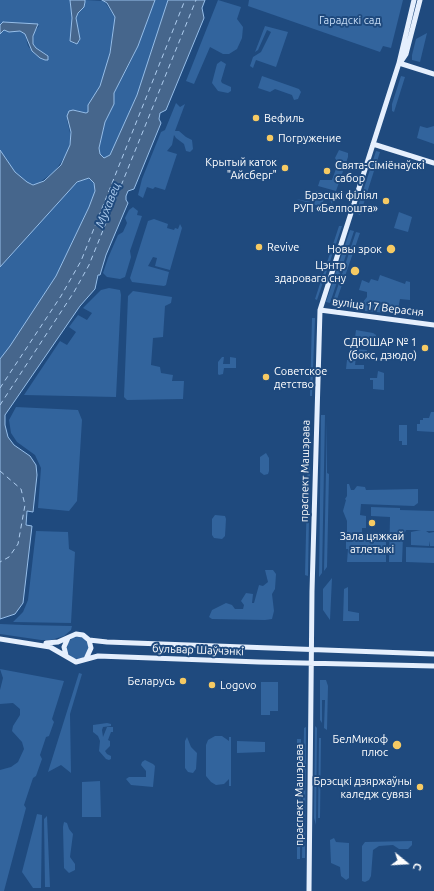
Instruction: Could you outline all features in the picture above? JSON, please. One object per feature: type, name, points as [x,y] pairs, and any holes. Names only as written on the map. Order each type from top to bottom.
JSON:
[{"type":"main road","name":"праспект Машэрава","points":[[411,25],[414,0]]},
{"type":"main road","name":"праспект Машэрава","points":[[309,891],[311,649],[320,310],[420,0]]},
{"type":"main road","points":[[399,64],[434,74]]},
{"type":"main road","points":[[373,144],[434,163]]},
{"type":"main road","name":"вуліца 17 Верасня","points":[[320,310],[434,325]]},
{"type":"main road","name":"бульвар Шаўчэнкі","points":[[35,644],[50,643],[80,634],[89,640],[107,642],[434,654]]},
{"type":"main road","points":[[67,656],[64,646],[68,638]]},
{"type":"main road","name":"бульвар Шаўчэнкі","points":[[0,639],[50,647],[76,662],[98,656],[434,666]]},
{"type":"main road","points":[[86,659],[91,652],[89,640]]},
{"type":"green space","points":[[0,0],[70,0],[72,18],[70,41],[75,44],[80,41],[76,18],[78,13],[84,7],[85,0],[104,1],[115,17],[108,62],[99,89],[88,105],[88,112],[86,113],[76,110],[67,120],[71,137],[68,152],[55,171],[36,185],[27,182],[15,172],[0,150],[0,34],[4,30],[20,30],[25,34],[28,46],[35,54],[45,60],[47,55],[36,48],[33,44],[34,32],[39,26],[36,24],[4,22],[0,25]]},
{"type":"green space","points":[[155,0],[168,0],[140,88],[110,155],[104,158],[100,154],[99,148],[105,122],[114,104],[114,93],[134,55]]},
{"type":"green space","points":[[218,0],[241,7],[237,19],[243,27],[242,38],[237,49],[229,54],[223,54],[210,47],[194,84],[186,81]]},
{"type":"green space","name":"Гарадскі сад","points":[[249,0],[403,0],[391,48],[383,46],[380,52],[248,6]]},
{"type":"green space","points":[[265,26],[288,32],[276,67],[256,60],[253,68],[250,66],[253,57],[261,52],[271,32],[267,30],[258,50],[255,52]]},
{"type":"green space","points":[[427,33],[420,62],[412,60],[416,39]]},
{"type":"green space","points":[[221,61],[226,64],[221,81],[222,83],[231,87],[231,91],[228,93],[218,91],[212,83],[217,64]]},
{"type":"green space","points":[[262,76],[299,89],[301,92],[298,99],[294,100],[292,95],[275,89],[270,92],[258,88]]},
{"type":"green space","points":[[401,76],[405,77],[394,112],[392,111],[392,104]]},
{"type":"green space","points":[[176,103],[180,107],[185,104],[175,131],[179,131],[192,140],[193,149],[190,152],[186,151],[184,144],[174,135],[172,145],[167,151],[177,154],[165,190],[155,187],[153,189],[147,187],[143,198],[138,195],[142,179],[161,132],[165,130]]},
{"type":"green space","points":[[420,126],[427,128],[434,126],[434,144],[417,138]]},
{"type":"green space","points":[[339,150],[348,153],[348,157],[336,191],[318,186],[320,180],[332,180],[338,163],[335,158]]},
{"type":"green space","points":[[376,151],[380,152],[360,215],[356,213]]},
{"type":"green space","points":[[85,178],[92,180],[95,186],[94,196],[89,207],[56,276],[0,359],[0,267],[72,186]]},
{"type":"green space","points":[[316,191],[334,197],[332,204],[330,200],[324,199],[322,204],[326,208],[296,199],[311,202]]},
{"type":"green space","points":[[133,207],[138,211],[137,215],[142,216],[130,251],[131,257],[125,277],[120,279],[107,277],[103,273],[108,258],[118,235],[123,232],[127,223],[125,218],[129,210]]},
{"type":"green space","points":[[399,212],[412,217],[408,232],[394,228]]},
{"type":"green space","points":[[154,219],[168,224],[167,228],[174,230],[175,228],[178,229],[180,224],[182,228],[170,270],[155,266],[157,258],[153,257],[148,266],[169,272],[166,285],[164,286],[132,282],[130,278],[148,221]]},
{"type":"green space","points":[[339,226],[342,226],[317,300],[315,299]]},
{"type":"green space","points":[[350,230],[354,231],[330,303],[326,302]]},
{"type":"green space","points":[[356,232],[360,233],[335,305],[332,304]]},
{"type":"green space","points":[[380,275],[405,284],[406,281],[410,282],[410,300],[400,299],[397,314],[365,311],[363,302],[367,297],[367,292],[359,290],[362,280],[369,283],[371,279],[378,281]]},
{"type":"green space","points":[[109,288],[120,290],[121,295],[116,397],[24,395],[60,341],[67,345],[76,332],[69,327],[78,315],[87,320],[92,313],[83,308],[101,290]]},
{"type":"green space","points":[[133,291],[172,297],[171,303],[165,306],[163,337],[153,338],[151,365],[160,367],[161,373],[173,375],[172,381],[184,381],[183,399],[127,400],[124,397],[128,296]]},
{"type":"green space","points":[[312,318],[315,318],[312,396],[310,396]]},
{"type":"green space","points":[[356,330],[373,333],[376,335],[375,342],[361,342],[361,338],[355,338]]},
{"type":"green space","points":[[352,345],[355,345],[355,349],[367,350],[366,357],[356,357],[355,365],[364,365],[364,369],[346,369],[347,360],[354,360]]},
{"type":"green space","points":[[222,357],[224,357],[223,364],[230,364],[230,357],[236,358],[236,368],[224,368],[223,374],[219,375],[218,362]]},
{"type":"green space","points":[[378,371],[384,373],[384,390],[373,389],[373,380],[370,380],[370,378],[377,378]]},
{"type":"green space","points":[[16,407],[78,410],[82,420],[77,501],[69,511],[38,508],[41,468],[35,455],[17,442],[11,433],[9,420]]},
{"type":"green space","points":[[431,412],[434,412],[434,432],[417,431],[417,424],[420,424],[420,420],[423,420],[423,418],[429,418]]},
{"type":"green space","points":[[321,415],[325,415],[322,573],[319,577]]},
{"type":"green space","points":[[327,420],[327,473],[329,474],[327,567],[324,571]]},
{"type":"green space","points":[[399,425],[407,425],[407,445],[402,445],[402,441],[399,441]]},
{"type":"green space","points":[[308,452],[310,460],[308,576],[305,575]]},
{"type":"green space","points":[[266,453],[269,458],[269,471],[268,474],[264,475],[260,472],[260,457]]},
{"type":"green space","points":[[347,484],[349,484],[351,490],[354,490],[357,486],[365,487],[366,490],[418,489],[418,503],[414,506],[361,504],[360,515],[366,516],[366,528],[362,528],[362,534],[386,535],[386,549],[359,549],[357,552],[386,552],[386,562],[347,562],[348,549],[346,549],[346,537],[343,535],[347,532],[347,521],[343,511],[347,496]]},
{"type":"green space","points":[[371,507],[434,511],[434,531],[426,531],[429,533],[434,532],[434,546],[430,546],[430,541],[429,546],[411,545],[411,532],[421,530],[406,530],[403,537],[402,562],[389,562],[390,517],[371,516]]},
{"type":"green space","points":[[215,515],[225,516],[226,519],[225,536],[222,539],[214,538],[212,535],[212,519]]},
{"type":"green space","points":[[36,531],[68,532],[69,549],[75,552],[71,623],[13,622],[23,612],[28,600]]},
{"type":"green space","points":[[406,547],[434,548],[434,563],[406,562]]},
{"type":"green space","points":[[265,570],[273,570],[276,574],[275,589],[272,594],[274,611],[272,619],[212,619],[209,617],[212,610],[226,603],[232,605],[235,609],[243,609],[244,605],[241,601],[246,593],[253,594],[252,603],[254,603],[259,585],[263,586],[268,582]]},
{"type":"green space","points":[[332,578],[330,620],[323,610],[323,589]]},
{"type":"green space","points":[[348,587],[348,611],[359,613],[359,621],[343,621],[344,589]]},
{"type":"green space","points":[[0,624],[72,626],[71,630],[64,636],[51,640],[41,640],[0,634]]},
{"type":"green space","points":[[78,637],[86,640],[89,648],[86,656],[78,659],[70,656],[67,648],[70,640]]},
{"type":"green space","points":[[0,669],[64,681],[52,719],[54,722],[49,736],[46,737],[40,755],[42,759],[36,776],[33,778],[24,805],[26,808],[4,891],[0,891],[0,770],[11,767],[18,762],[24,749],[22,742],[12,731],[13,726],[20,715],[20,709],[13,703],[0,704],[0,690],[3,678]]},
{"type":"green space","points":[[79,673],[82,674],[70,714],[71,773],[61,765],[48,772]]},
{"type":"green space","points":[[320,680],[326,680],[328,686],[327,730],[324,728],[325,700],[322,700],[322,723],[320,720]]},
{"type":"green space","points":[[261,682],[278,682],[278,711],[270,711],[270,715],[261,715]]},
{"type":"green space","points":[[107,723],[111,724],[111,726],[103,727],[102,730],[103,737],[107,727],[113,727],[113,732],[111,732],[108,740],[110,741],[110,746],[105,751],[111,756],[111,759],[109,760],[106,759],[99,751],[100,741],[98,736],[93,732],[93,725]]},
{"type":"green space","points":[[315,726],[317,728],[316,825],[314,818]]},
{"type":"green space","points":[[306,727],[305,858],[302,858],[304,728]]},
{"type":"green space","points":[[215,736],[222,736],[229,741],[229,737],[231,737],[231,786],[229,786],[229,779],[224,784],[216,785],[206,776],[206,745],[208,740]]},
{"type":"green space","points":[[187,737],[191,747],[197,753],[196,769],[193,773],[188,772],[185,768],[185,741]]},
{"type":"green space","points":[[319,738],[321,738],[320,818],[318,818]]},
{"type":"green space","points":[[297,739],[301,739],[300,859],[297,859]]},
{"type":"green space","points":[[237,741],[265,742],[265,752],[237,753]]},
{"type":"green space","points":[[145,760],[155,766],[153,787],[131,785],[126,779],[129,777],[146,777],[146,771],[141,765]]},
{"type":"green space","points":[[100,781],[101,817],[82,817],[82,782]]},
{"type":"green space","points":[[37,814],[42,815],[41,888],[33,888],[22,872]]},
{"type":"green space","points":[[47,816],[50,887],[45,887],[44,819]]},
{"type":"green space","points":[[64,822],[67,823],[73,834],[70,857],[75,864],[75,870],[69,873],[64,868]]},
{"type":"green space","points":[[334,838],[336,842],[349,843],[349,878],[346,880],[341,876],[340,867],[331,863],[330,840]]},
{"type":"green space","points":[[412,841],[412,845],[408,849],[399,849],[393,845],[379,846],[373,850],[371,876],[369,880],[365,882],[362,881],[362,846],[365,842]]},
{"type":"water","points":[[70,0],[85,0],[84,7],[78,13],[76,18],[80,39],[77,44],[70,41],[72,18]]},
{"type":"water","name":"Мухавец","points":[[102,0],[155,0],[138,46],[114,93],[114,104],[105,122],[99,148],[100,154],[104,158],[110,155],[137,95],[168,0],[205,0],[202,8],[204,18],[166,110],[160,113],[159,119],[161,123],[134,189],[128,191],[126,200],[128,203],[106,255],[100,275],[98,275],[95,289],[80,306],[5,415],[5,425],[8,437],[14,445],[30,456],[36,465],[37,475],[33,512],[27,511],[26,525],[32,526],[23,603],[15,614],[0,619],[0,359],[56,276],[89,207],[95,191],[94,183],[89,178],[77,182],[0,267],[0,150],[15,172],[33,185],[44,181],[61,165],[70,145],[71,132],[67,116],[69,111],[73,110],[86,113],[88,112],[88,105],[100,86],[110,53],[115,17],[107,3]]},
{"type":"water","points":[[3,22],[38,24],[33,36],[33,44],[36,48],[48,56],[48,60],[40,58],[32,51],[25,34],[20,31],[9,32],[4,30],[0,34],[0,25]]},
{"type":"ferry route","points":[[0,388],[61,296],[81,261],[185,0]]},
{"type":"ferry route","points":[[0,405],[74,292],[89,265],[196,0]]},
{"type":"ferry route","points":[[0,471],[21,489],[25,505],[18,544],[9,557],[0,562]]},
{"type":"place","name":"Вефиль","points":[[256,118]]},
{"type":"place","name":"Погружение","points":[[270,138]]},
{"type":"place","name":"Крытый каток \"Айсберг\"","points":[[285,168]]},
{"type":"place","name":"Свята-Сіміёнаўскі сабор","points":[[327,171]]},
{"type":"place","name":"Брэсцкі філіял РУП «Белпошта»","points":[[386,201]]},
{"type":"place","name":"Revive","points":[[259,247]]},
{"type":"place","name":"Новы зрок","points":[[391,249]]},
{"type":"place","name":"Цэнтр здаровага сну","points":[[355,271]]},
{"type":"place","name":"СДЮШАР № 1 (бокс, дзюдо)","points":[[425,348]]},
{"type":"place","name":"Советское детство","points":[[266,377]]},
{"type":"place","name":"Зала цяжкай атлетыкі","points":[[372,523]]},
{"type":"place","name":"Беларусь","points":[[183,681]]},
{"type":"place","name":"Logovo","points":[[212,685]]},
{"type":"place","name":"БелМикоф плюс","points":[[397,745]]},
{"type":"place","name":"Брэсцкі дзяржаўны каледж сувязі","points":[[420,787]]}]
